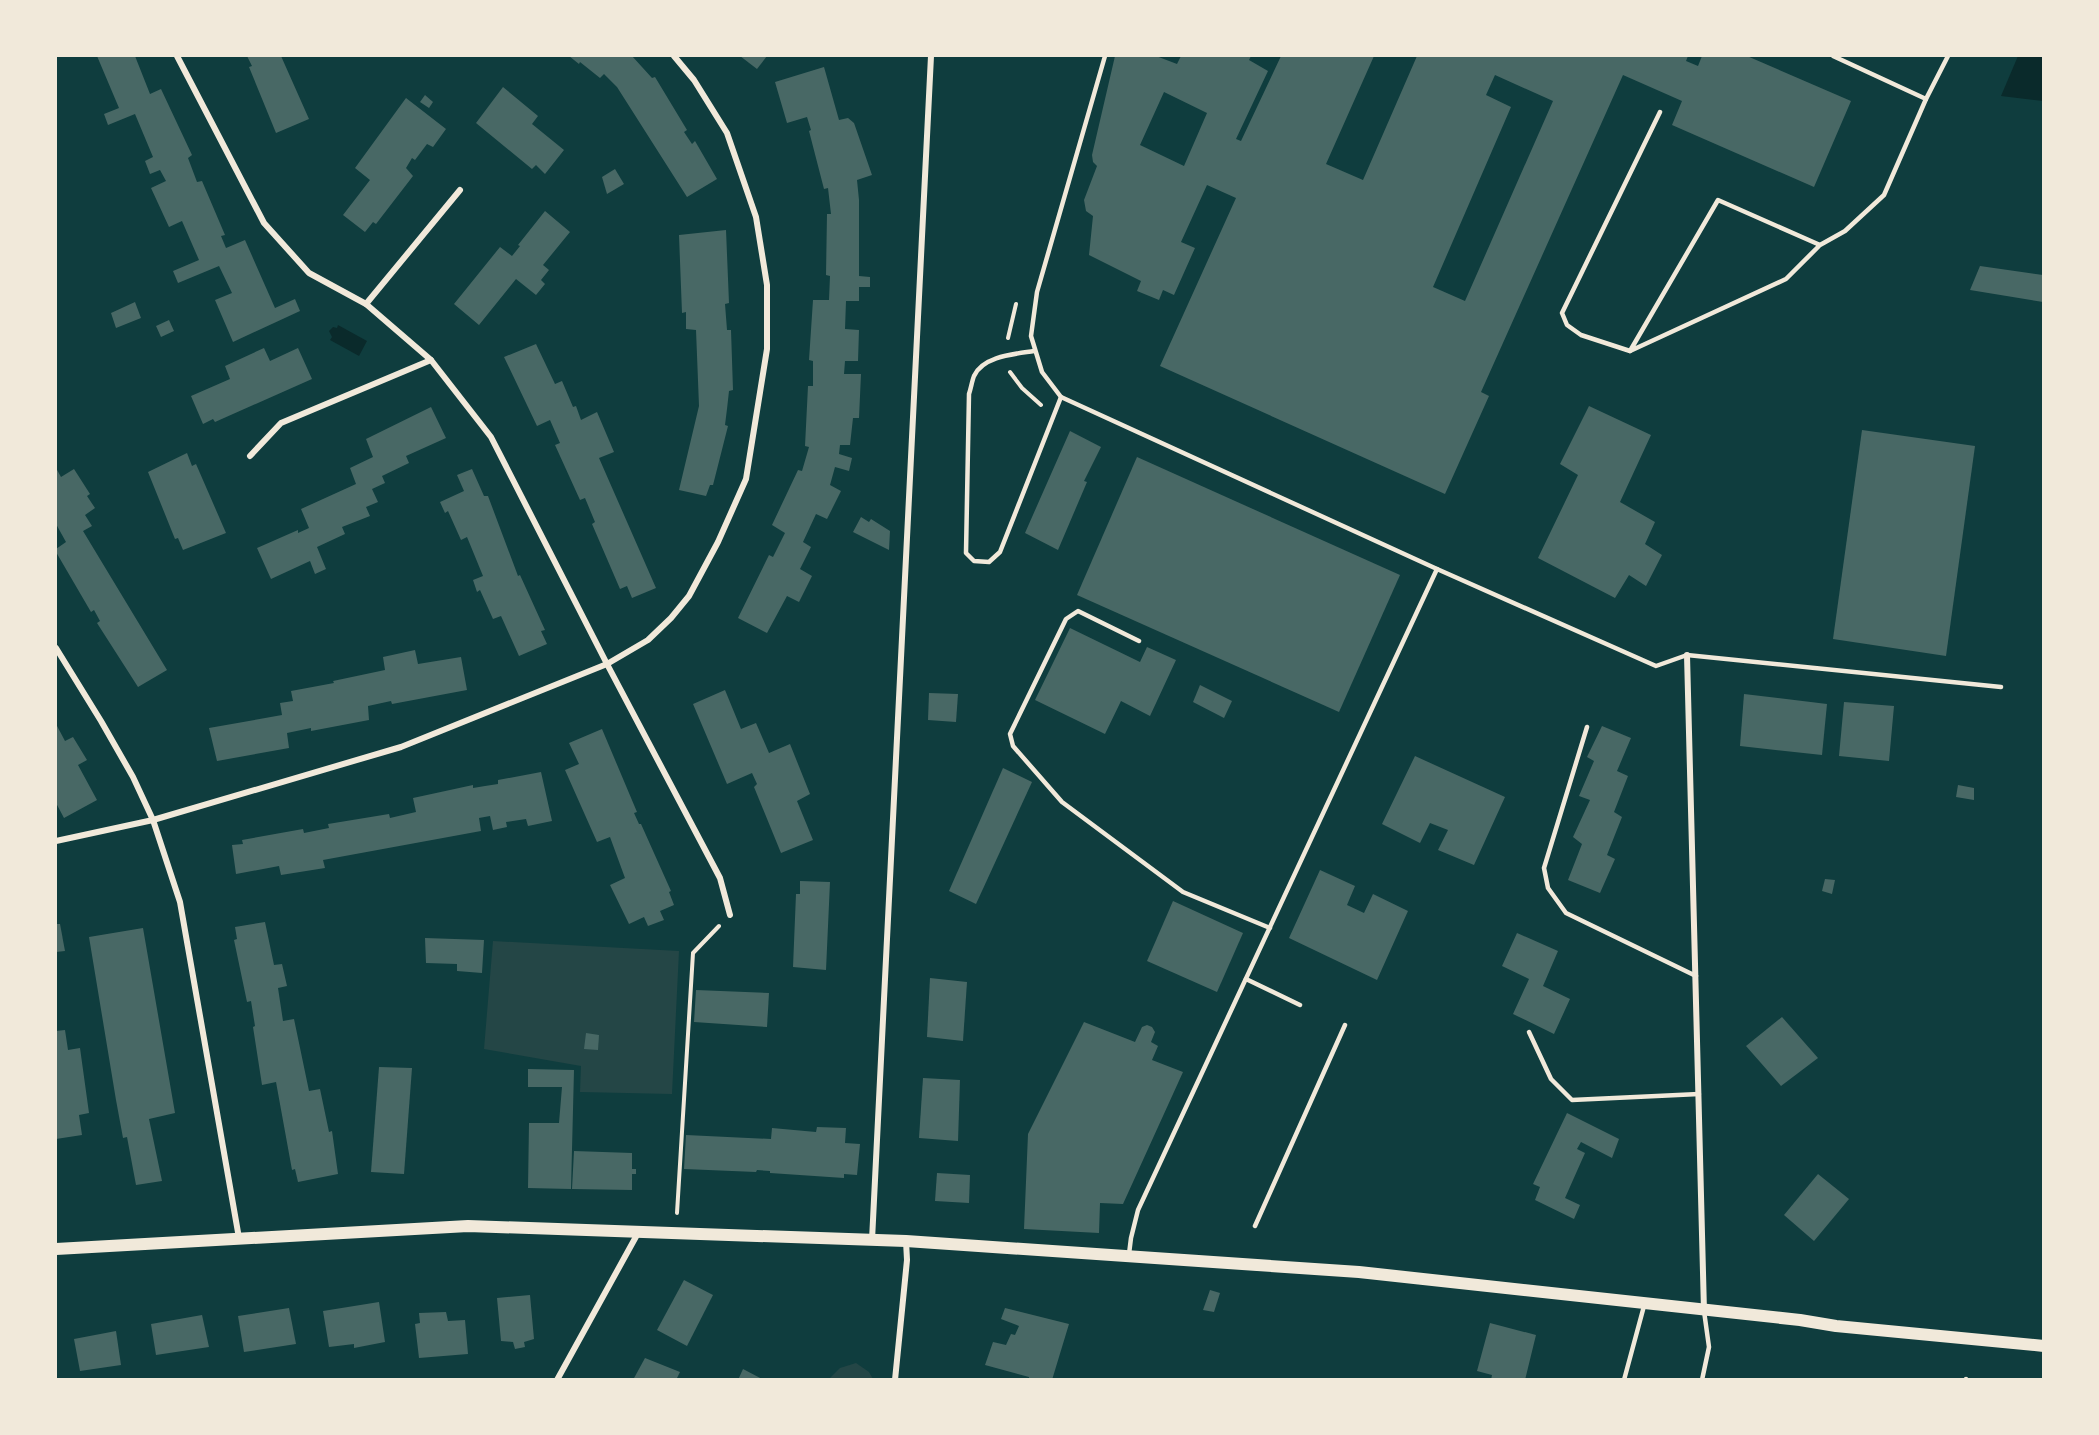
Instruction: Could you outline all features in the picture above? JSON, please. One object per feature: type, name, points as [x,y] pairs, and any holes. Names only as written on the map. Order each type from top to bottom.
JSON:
[{"type":"main road","points":[[56,1249],[468,1227],[906,1241],[1359,1272],[2043,1346]]},
{"type":"street","points":[[177,56],[264,223],[309,273],[366,304],[431,360],[491,437],[720,878],[730,915]]},
{"type":"street","points":[[56,841],[153,820],[401,747],[607,664],[648,640],[671,618],[689,596],[718,542],[746,479],[767,349],[767,285],[756,217],[727,133],[694,80],[674,56]]},
{"type":"street","points":[[872,1240],[931,56]]},
{"type":"street","points":[[366,304],[460,190]]},
{"type":"street","points":[[250,456],[280,423],[431,360]]},
{"type":"street","points":[[56,648],[101,721],[153,820],[180,902],[239,1238]]},
{"type":"street","points":[[1687,655],[1704,1311]]},
{"type":"street","points":[[557,1380],[638,1233]]},
{"type":"street","points":[[896,1380],[907,1260],[906,1241]]},
{"type":"lane","points":[[1105,56],[1037,292],[1031,336],[1042,372],[1061,397],[1437,569],[1656,666],[1687,655],[2001,687]]},
{"type":"lane","points":[[1833,56],[1926,99]]},
{"type":"lane","points":[[1660,112],[1563,313],[1567,325],[1581,335],[1630,351],[1786,279],[1820,245],[1845,231],[1884,195],[1926,99],[1948,56]]},
{"type":"lane","points":[[1630,351],[1718,200],[1820,245]]},
{"type":"lane","points":[[1034,351],[999,358],[983,365],[974,375],[969,394],[966,553],[974,561],[989,562],[1000,552],[1061,397]]},
{"type":"lane","points":[[1129,1257],[1138,1210],[1437,569]]},
{"type":"lane","points":[[1139,641],[1078,611],[1066,619],[1010,734],[1013,746],[1062,802],[1183,892],[1270,928]]},
{"type":"lane","points":[[1587,727],[1544,867],[1548,888],[1566,913],[1696,976]]},
{"type":"lane","points":[[1246,979],[1300,1005]]},
{"type":"lane","points":[[1255,1226],[1345,1025]]},
{"type":"lane","points":[[1529,1032],[1551,1079],[1572,1100],[1698,1095]]},
{"type":"lane","points":[[1624,1380],[1645,1303]]},
{"type":"lane","points":[[1702,1380],[1709,1347],[1704,1311]]},
{"type":"path","points":[[676,1233],[693,953],[730,915]]},
{"type":"shaded area","points":[[2018,56],[2043,56],[2043,101],[2001,96]]},
{"type":"shaded area","points":[[338,325],[367,341],[359,356],[330,340],[332,337],[329,331],[333,327],[337,328]]},
{"type":"shaded area","points":[[493,941],[679,951],[672,1094],[580,1092],[581,1066],[484,1049]]},
{"type":"shaded area","points":[[856,1363],[869,1372],[873,1379],[829,1379],[840,1368]]},
{"type":"building","points":[[97,56],[135,56],[150,94],[161,89],[192,155],[188,158],[197,182],[202,181],[225,235],[221,236],[226,248],[245,240],[275,308],[295,299],[300,311],[233,342],[215,300],[232,293],[219,266],[178,283],[173,271],[199,260],[182,221],[169,227],[151,188],[166,181],[160,170],[150,174],[145,161],[153,157],[135,114],[108,125],[104,114],[119,108]]},
{"type":"building","points":[[247,56],[281,56],[309,119],[276,133],[249,67],[252,66]]},
{"type":"building","points":[[569,56],[632,56],[652,78],[655,77],[687,130],[684,132],[692,144],[695,141],[717,179],[687,197],[617,87],[604,74],[600,78]]},
{"type":"building","points":[[740,56],[767,56],[757,69]]},
{"type":"building","points":[[1115,56],[1156,56],[1177,64],[1181,56],[1251,56],[1249,60],[1268,71],[1236,139],[1241,141],[1281,56],[1374,56],[1326,164],[1363,180],[1417,56],[1688,56],[1686,61],[1698,66],[1702,56],[1747,56],[1851,101],[1814,187],[1672,125],[1682,101],[1623,75],[1481,392],[1489,396],[1445,494],[1160,366],[1236,198],[1207,185],[1181,242],[1195,248],[1174,295],[1163,290],[1159,300],[1137,291],[1141,281],[1089,255],[1093,216],[1086,211],[1084,200],[1097,166],[1093,162],[1092,155]],"holes":[[[1495,75],[1553,101],[1465,301],[1433,287],[1511,107],[1486,95]],[[1164,92],[1207,113],[1184,166],[1140,145]]]},
{"type":"building","points":[[824,67],[839,120],[848,118],[854,123],[872,175],[857,180],[859,276],[870,277],[870,287],[859,287],[859,301],[846,301],[845,329],[859,330],[858,361],[845,361],[844,374],[861,374],[859,418],[853,418],[850,445],[840,445],[839,454],[852,458],[849,471],[835,467],[830,485],[841,491],[827,519],[816,514],[803,542],[811,547],[800,569],[812,576],[799,602],[787,596],[767,633],[738,618],[769,555],[773,557],[785,533],[772,525],[798,470],[802,471],[809,447],[805,446],[808,386],[813,386],[813,361],[809,360],[813,300],[829,300],[830,276],[826,275],[827,214],[831,214],[828,188],[824,189],[807,117],[787,123],[775,82]]},
{"type":"building","points":[[503,87],[538,116],[532,124],[564,150],[545,174],[536,165],[532,169],[476,123]]},
{"type":"building","points":[[425,95],[433,102],[429,108],[420,102]]},
{"type":"building","points":[[406,98],[446,129],[433,147],[427,144],[415,160],[412,158],[406,168],[413,176],[376,224],[373,222],[365,232],[343,215],[370,180],[355,168]]},
{"type":"building","points":[[615,169],[624,184],[607,194],[602,177]]},
{"type":"building","points":[[545,211],[570,232],[543,265],[549,270],[541,280],[545,284],[536,295],[516,279],[479,325],[454,304],[500,247],[512,256]]},
{"type":"building","points":[[726,230],[729,303],[725,304],[727,330],[731,330],[733,390],[729,391],[725,425],[728,426],[713,485],[710,485],[706,496],[679,490],[699,406],[696,330],[686,329],[686,312],[682,313],[679,235]]},
{"type":"building","points":[[1980,266],[2043,275],[2043,302],[1970,290]]},
{"type":"building","points":[[135,302],[141,318],[116,328],[111,313]]},
{"type":"building","points":[[169,320],[174,331],[161,337],[156,326]]},
{"type":"building","points":[[536,344],[555,384],[562,381],[581,420],[597,412],[614,452],[599,458],[656,588],[632,598],[627,586],[620,589],[592,524],[595,522],[585,498],[580,500],[555,445],[560,443],[550,420],[537,426],[504,357]]},
{"type":"building","points":[[264,348],[270,361],[298,348],[312,379],[215,422],[213,419],[203,424],[191,396],[230,379],[225,366]]},
{"type":"building","points":[[1589,406],[1651,435],[1620,502],[1655,522],[1645,544],[1662,555],[1646,586],[1629,575],[1615,598],[1538,558],[1578,475],[1560,464]]},
{"type":"building","points":[[431,407],[446,438],[406,456],[409,463],[382,476],[385,483],[372,489],[378,502],[366,507],[370,516],[342,527],[345,534],[317,547],[326,569],[315,574],[310,561],[271,579],[257,548],[298,530],[298,533],[309,528],[301,509],[356,484],[350,468],[373,457],[366,439]]},
{"type":"building","points":[[1862,430],[1975,446],[1946,656],[1833,639]]},
{"type":"building","points":[[1070,431],[1101,447],[1084,481],[1087,482],[1058,550],[1025,533]]},
{"type":"building","points":[[187,453],[192,466],[196,464],[226,533],[183,550],[178,538],[175,539],[148,472]]},
{"type":"building","points":[[1137,457],[1400,575],[1339,712],[1077,595]]},
{"type":"building","points":[[56,468],[61,477],[74,469],[90,494],[87,496],[95,508],[85,515],[92,526],[83,531],[167,670],[138,687],[97,623],[100,621],[94,610],[91,612],[56,552],[56,549],[66,542],[56,524]]},
{"type":"building","points":[[472,469],[484,496],[488,496],[518,576],[520,575],[545,630],[541,631],[547,644],[519,656],[501,616],[493,619],[480,590],[477,592],[473,580],[483,576],[467,537],[461,540],[448,511],[445,513],[440,502],[464,491],[457,475]]},
{"type":"building","points":[[861,517],[869,522],[871,519],[890,531],[889,550],[853,532]]},
{"type":"building","points":[[1070,628],[1140,662],[1147,647],[1176,660],[1150,716],[1121,701],[1105,734],[1035,700]]},
{"type":"building","points":[[415,650],[418,664],[461,657],[467,690],[392,704],[391,701],[368,706],[369,720],[287,733],[289,748],[217,761],[209,728],[282,715],[280,703],[293,701],[291,691],[385,670],[383,657]]},
{"type":"building","points":[[1200,685],[1232,701],[1224,718],[1193,702]]},
{"type":"building","points":[[725,690],[741,729],[756,723],[769,753],[790,744],[810,794],[797,801],[813,840],[781,853],[754,787],[757,784],[752,773],[727,784],[693,704]]},
{"type":"building","points":[[929,693],[958,694],[956,722],[928,720]]},
{"type":"building","points":[[1744,694],[1827,704],[1822,755],[1740,746]]},
{"type":"building","points":[[1844,702],[1894,706],[1889,761],[1839,756]]},
{"type":"building","points":[[56,724],[65,741],[73,737],[87,760],[78,765],[97,800],[64,818],[56,803]]},
{"type":"building","points":[[1602,726],[1631,738],[1617,771],[1628,776],[1614,812],[1622,817],[1607,855],[1615,859],[1600,893],[1568,880],[1582,844],[1573,837],[1590,800],[1579,796],[1594,761],[1587,757]]},
{"type":"building","points":[[602,729],[637,812],[634,813],[671,891],[669,892],[674,905],[660,911],[664,920],[648,926],[644,917],[629,924],[610,885],[625,878],[610,837],[597,842],[565,770],[579,764],[569,743]]},
{"type":"building","points":[[1415,756],[1505,797],[1474,865],[1438,850],[1448,830],[1430,823],[1420,843],[1382,824]]},
{"type":"building","points":[[1003,768],[1032,782],[976,904],[949,891]]},
{"type":"building","points":[[541,772],[552,821],[528,826],[526,819],[506,822],[507,827],[493,830],[490,816],[479,818],[481,831],[323,860],[325,868],[281,875],[279,866],[236,874],[232,845],[243,844],[242,840],[303,829],[304,833],[329,828],[328,824],[389,814],[390,818],[416,812],[413,798],[473,785],[473,788],[498,784],[498,780]]},
{"type":"building","points":[[1958,785],[1974,788],[1974,800],[1956,797]]},
{"type":"building","points":[[1320,870],[1355,886],[1347,905],[1364,913],[1373,894],[1408,911],[1377,980],[1289,938]]},
{"type":"building","points":[[1825,879],[1835,880],[1832,894],[1822,891]]},
{"type":"building","points":[[800,881],[830,882],[826,970],[793,967],[796,894],[800,894]]},
{"type":"building","points":[[1173,901],[1243,933],[1217,992],[1147,961]]},
{"type":"building","points":[[265,922],[274,965],[282,964],[287,986],[278,988],[283,1021],[294,1019],[309,1091],[320,1089],[329,1132],[332,1131],[338,1174],[298,1182],[295,1169],[292,1170],[276,1082],[262,1085],[251,1001],[247,1002],[234,940],[237,939],[235,927]]},
{"type":"building","points":[[56,924],[60,924],[65,951],[56,952]]},
{"type":"building","points":[[143,928],[175,1113],[149,1119],[162,1181],[136,1185],[127,1137],[123,1138],[89,937]]},
{"type":"building","points":[[1517,933],[1558,951],[1543,986],[1570,999],[1554,1034],[1513,1014],[1529,979],[1502,966]]},
{"type":"building","points":[[425,938],[484,940],[482,973],[457,971],[457,964],[426,963]]},
{"type":"building","points":[[930,978],[967,982],[963,1041],[927,1037]]},
{"type":"building","points":[[696,990],[769,993],[767,1027],[694,1022]]},
{"type":"building","points":[[1782,1017],[1818,1058],[1781,1086],[1746,1046]]},
{"type":"building","points":[[1084,1022],[1135,1042],[1142,1027],[1147,1025],[1152,1027],[1155,1032],[1151,1042],[1158,1046],[1152,1060],[1183,1072],[1123,1204],[1100,1203],[1099,1233],[1024,1229],[1028,1134]]},
{"type":"building","points":[[65,1030],[68,1050],[80,1048],[89,1113],[79,1115],[82,1135],[56,1139],[56,1031]]},
{"type":"building","points":[[586,1033],[599,1035],[598,1050],[584,1049]]},
{"type":"building","points":[[379,1067],[412,1068],[404,1174],[371,1172]]},
{"type":"building","points":[[528,1069],[574,1070],[571,1189],[528,1188],[529,1123],[559,1123],[562,1087],[528,1087]]},
{"type":"building","points":[[923,1078],[960,1080],[958,1141],[919,1138]]},
{"type":"building","points":[[1567,1113],[1619,1139],[1612,1158],[1581,1142],[1577,1149],[1585,1153],[1565,1198],[1580,1205],[1574,1219],[1535,1200],[1540,1187],[1533,1184]]},
{"type":"building","points":[[817,1127],[846,1128],[845,1143],[860,1144],[857,1175],[844,1174],[844,1178],[757,1170],[756,1172],[684,1169],[686,1135],[771,1139],[772,1128],[816,1132]]},
{"type":"building","points":[[574,1151],[632,1153],[632,1169],[636,1169],[636,1174],[632,1174],[632,1190],[572,1189]]},
{"type":"building","points":[[937,1173],[970,1175],[969,1203],[935,1201]]},
{"type":"building","points":[[1818,1174],[1849,1199],[1814,1241],[1784,1215]]},
{"type":"building","points":[[684,1280],[713,1295],[687,1346],[657,1330]]},
{"type":"building","points":[[1210,1290],[1220,1293],[1214,1312],[1203,1310]]},
{"type":"building","points":[[530,1295],[534,1339],[524,1342],[525,1347],[515,1349],[513,1342],[501,1341],[497,1298]]},
{"type":"building","points":[[379,1302],[385,1342],[354,1348],[354,1344],[329,1347],[323,1311]]},
{"type":"building","points":[[289,1308],[296,1344],[244,1352],[238,1316]]},
{"type":"building","points":[[1005,1308],[1069,1324],[1052,1380],[1029,1380],[1029,1377],[985,1365],[993,1342],[1006,1345],[1011,1334],[1015,1335],[1019,1326],[1001,1319]]},
{"type":"building","points":[[446,1312],[448,1321],[465,1320],[468,1354],[419,1358],[415,1324],[420,1323],[419,1313]]},
{"type":"building","points":[[202,1315],[209,1347],[156,1355],[151,1324]]},
{"type":"building","points":[[1490,1323],[1536,1335],[1525,1380],[1491,1380],[1492,1375],[1477,1371]]},
{"type":"building","points":[[116,1331],[121,1365],[80,1371],[74,1339]]},
{"type":"building","points":[[645,1358],[680,1372],[676,1380],[633,1380]]},
{"type":"building","points":[[743,1369],[764,1380],[738,1380]]}]
